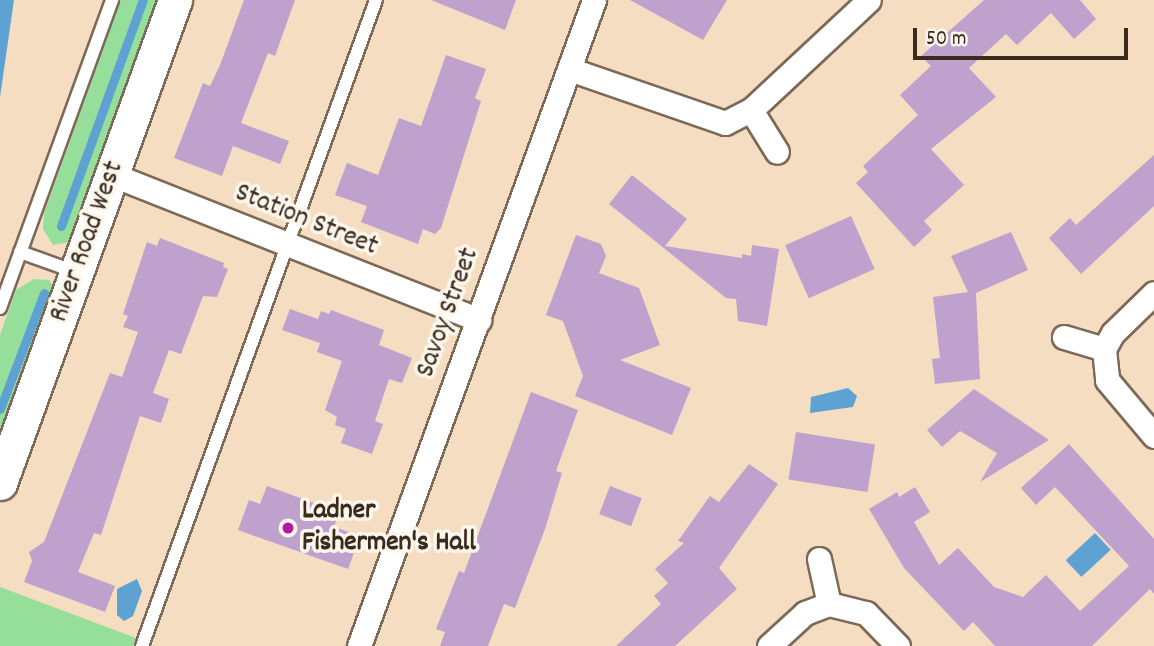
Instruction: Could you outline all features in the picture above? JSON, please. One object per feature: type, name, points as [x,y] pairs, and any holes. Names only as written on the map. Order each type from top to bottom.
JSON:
[{"type":"main road","name":"River Road West","points":[[0,483],[175,0]]},
{"type":"street","name":"Savoy Street","points":[[359,646],[594,0]]},
{"type":"street","points":[[569,69],[714,122],[725,123],[751,110],[869,0]]},
{"type":"street","points":[[751,110],[777,152]]},
{"type":"street","name":"Station Street","points":[[113,176],[479,320]]},
{"type":"street","points":[[1154,293],[1113,333],[1104,349],[1107,380],[1154,436]]},
{"type":"street","points":[[1064,337],[1104,349]]},
{"type":"street","points":[[820,559],[830,604]]},
{"type":"street","points":[[768,646],[805,613],[830,604],[842,603],[866,613],[898,646]]},
{"type":"lane","points":[[0,308],[112,0]]},
{"type":"lane","points":[[142,646],[376,0]]},
{"type":"lane","points":[[20,252],[76,272]]},
{"type":"green space","points":[[121,0],[159,0],[70,242],[53,245],[43,229],[44,213]]},
{"type":"green space","points":[[34,279],[49,280],[54,288],[0,439],[0,335],[16,290]]},
{"type":"green space","points":[[0,587],[136,638],[133,646],[0,646]]},
{"type":"water","points":[[0,0],[14,0],[0,97]]},
{"type":"water","points":[[848,388],[857,396],[853,407],[810,413],[811,397]]},
{"type":"water","points":[[1095,533],[1111,550],[1081,577],[1066,560]]},
{"type":"water","points":[[137,579],[142,591],[133,616],[124,621],[117,615],[117,589]]},
{"type":"building","points":[[244,0],[295,0],[275,56],[268,53],[241,123],[289,141],[280,164],[233,146],[222,176],[174,158],[203,83],[210,86],[220,65]]},
{"type":"building","points":[[431,0],[516,0],[505,30]]},
{"type":"building","points":[[630,0],[727,0],[703,40]]},
{"type":"building","points":[[984,0],[1080,0],[1096,19],[1074,39],[1051,13],[1017,45],[1006,34],[969,68],[996,97],[931,149],[964,185],[924,221],[932,230],[914,247],[856,183],[868,172],[863,166],[918,115],[900,95],[931,66],[921,56]]},
{"type":"building","points":[[446,55],[486,69],[475,98],[481,101],[441,228],[435,234],[423,229],[418,244],[361,222],[367,206],[335,195],[347,163],[378,175],[399,118],[421,126]]},
{"type":"building","points":[[1154,155],[1154,206],[1081,274],[1049,238],[1070,218],[1076,225]]},
{"type":"building","points":[[632,175],[687,219],[665,246],[742,258],[742,254],[751,256],[752,245],[779,249],[767,326],[738,321],[736,299],[726,298],[609,204]]},
{"type":"building","points":[[851,216],[875,269],[809,298],[785,245]]},
{"type":"building","points":[[1011,232],[1028,270],[976,293],[980,379],[935,384],[932,359],[940,358],[933,297],[968,292],[951,256]]},
{"type":"building","points":[[576,235],[601,244],[606,256],[599,273],[639,288],[660,345],[620,360],[691,388],[672,435],[575,396],[583,376],[563,321],[546,315]]},
{"type":"building","points":[[160,238],[224,263],[223,267],[228,269],[217,297],[203,296],[181,354],[169,350],[153,393],[169,399],[161,423],[140,416],[101,535],[94,533],[78,572],[115,586],[105,612],[24,582],[32,561],[29,552],[44,542],[110,373],[122,377],[138,332],[123,327],[128,316],[123,314],[147,242],[157,246]]},
{"type":"building","points":[[290,309],[318,319],[321,311],[329,314],[331,310],[384,330],[379,345],[412,358],[402,383],[389,379],[375,421],[383,424],[372,454],[341,443],[346,429],[335,425],[337,417],[325,410],[342,361],[317,352],[320,343],[282,330]]},
{"type":"building","points":[[974,389],[1049,440],[980,482],[997,453],[960,431],[942,447],[927,430]]},
{"type":"building","points":[[531,392],[578,410],[556,471],[562,473],[545,529],[515,608],[504,604],[488,646],[440,646],[445,632],[436,629],[459,571],[464,573]]},
{"type":"building","points":[[796,432],[875,445],[868,492],[788,479]]},
{"type":"building","points":[[1069,444],[1154,539],[1154,594],[1150,589],[1092,646],[995,646],[973,622],[964,631],[904,568],[869,509],[897,492],[899,497],[915,487],[930,512],[914,522],[939,565],[958,548],[994,587],[1023,597],[1046,575],[1080,611],[1129,566],[1055,487],[1036,505],[1021,488]]},
{"type":"building","points":[[749,464],[778,484],[719,568],[737,589],[675,646],[616,646],[661,604],[654,596],[668,583],[655,569],[684,543],[678,541],[710,496],[719,502]]},
{"type":"building","name":"Ladner Fishermen's Hall","points":[[267,486],[339,512],[334,527],[360,536],[348,569],[238,530],[249,500],[260,504]]},
{"type":"building","points":[[610,486],[642,498],[631,526],[599,514]]},
{"type":"waterway","points":[[61,226],[143,0]]},
{"type":"waterway","points":[[0,409],[44,293]]},
{"type":"place","name":"Ladner Fishermen's Hall","points":[[288,528]]}]
